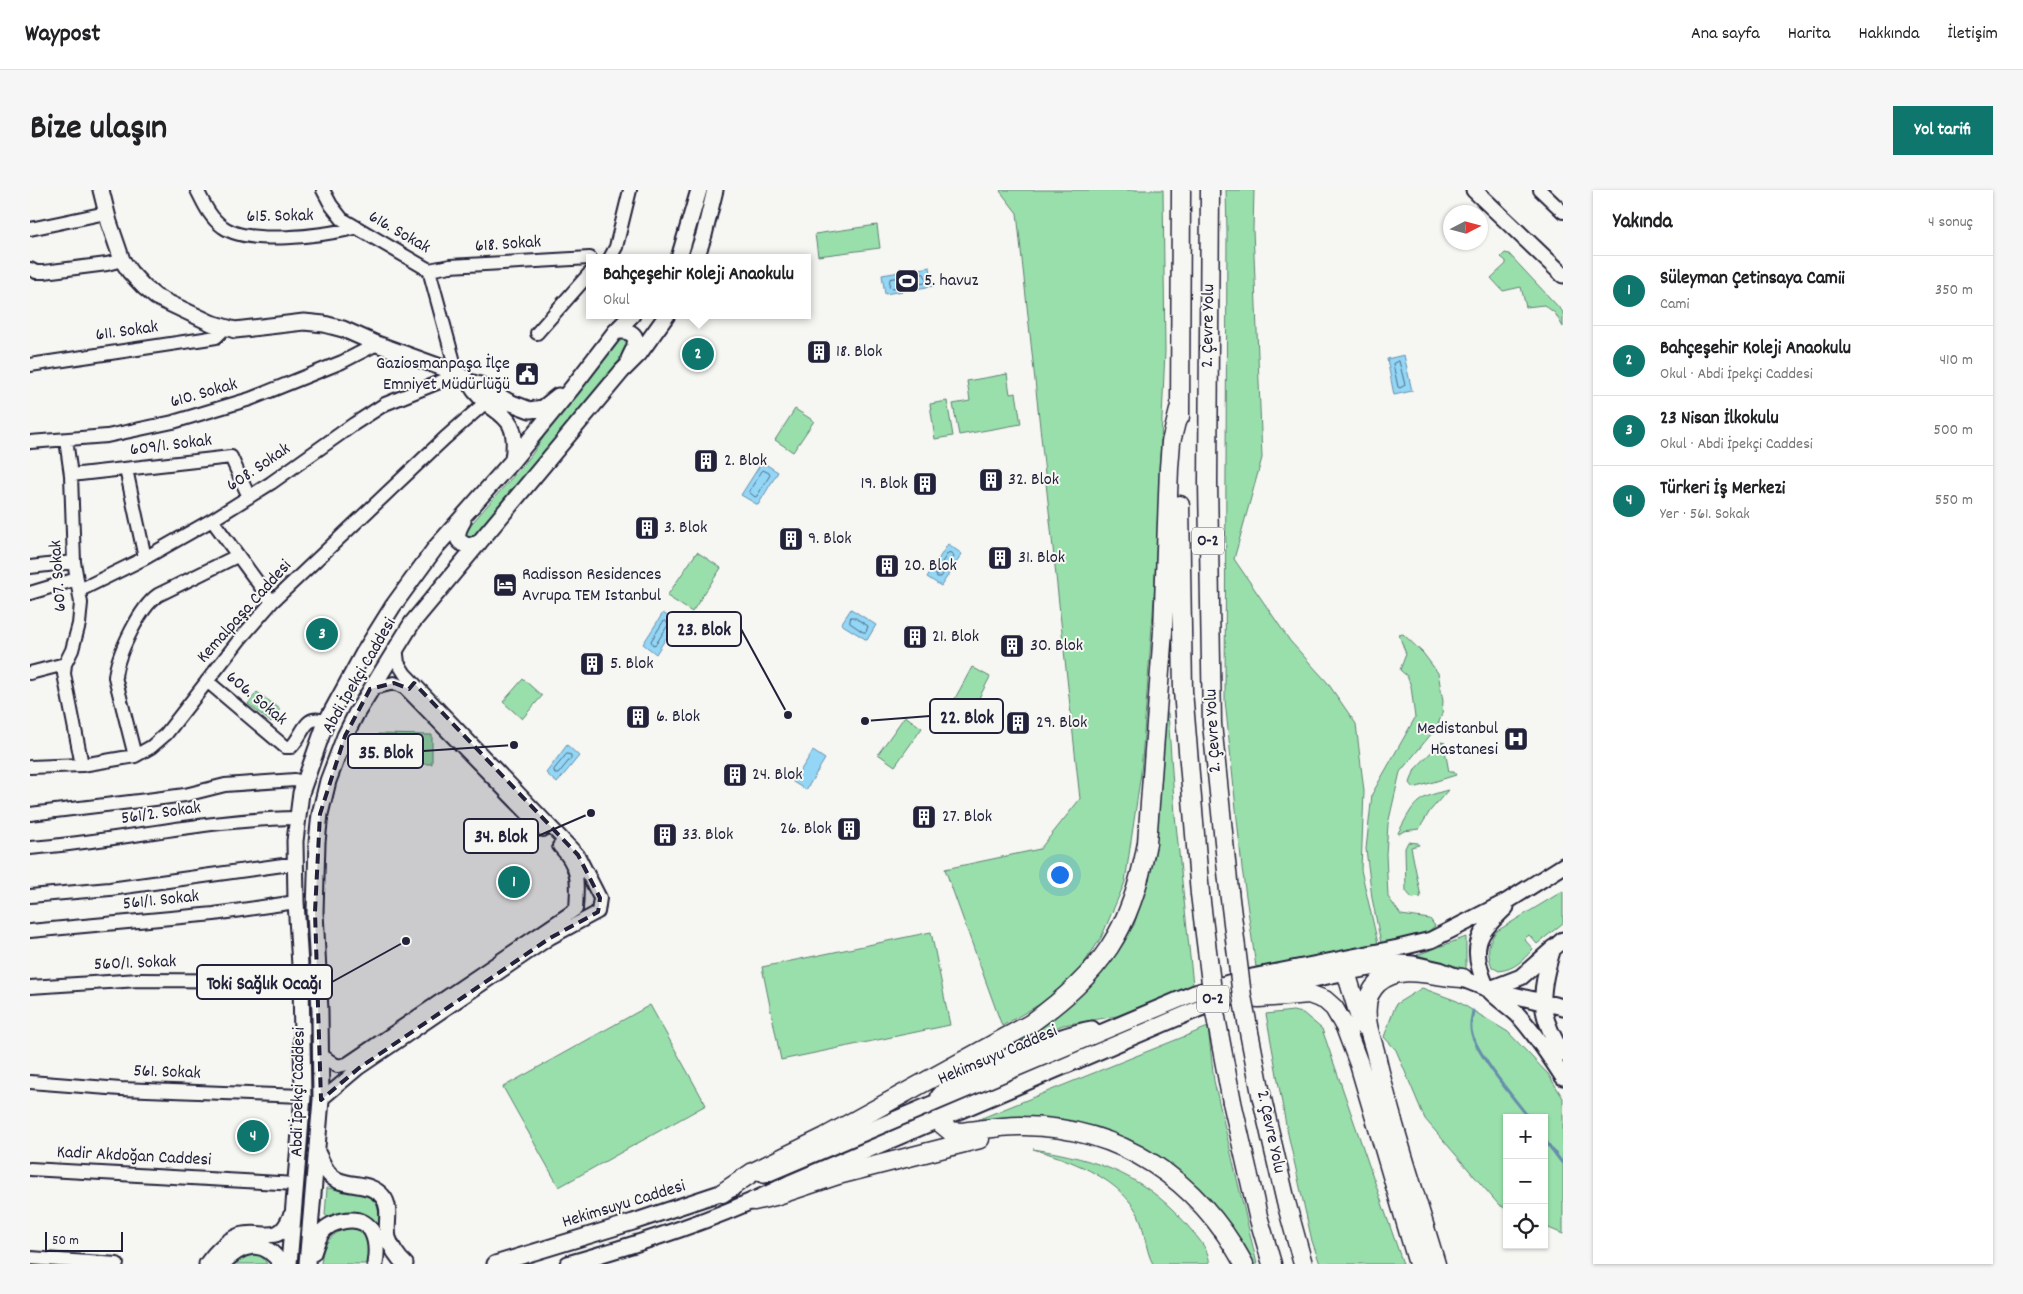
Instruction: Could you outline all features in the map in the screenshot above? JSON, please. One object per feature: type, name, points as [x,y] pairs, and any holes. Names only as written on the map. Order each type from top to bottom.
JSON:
[{"type":"highway","name":"2. Çevre Yolu","points":[[1181,190],[1180,523],[1183,691],[1200,894],[1214,1007],[1232,1102],[1256,1206],[1272,1264]]},
{"type":"highway","name":"2. Çevre Yolu","points":[[1210,190],[1208,482],[1213,733],[1242,996],[1262,1099],[1302,1264]]},
{"type":"highway","points":[[722,1193],[753,1172],[825,1137],[1030,1024],[1058,1004],[1079,985],[1110,947],[1121,928],[1135,893],[1147,843],[1163,631],[1169,468],[1172,442],[1180,406]]},
{"type":"highway","points":[[1342,966],[1370,1051],[1376,1062]]},
{"type":"highway","points":[[1436,1264],[1376,1062],[1367,1019],[1367,1006],[1369,997],[1379,983],[1393,975],[1406,972],[1420,972],[1445,978],[1463,978]]},
{"type":"highway","points":[[1235,996],[1259,998],[1309,994],[1325,1000],[1334,1008],[1345,1027],[1359,1064],[1418,1264]]},
{"type":"highway","points":[[938,1121],[950,1131],[960,1132],[1023,1126],[1043,1127],[1072,1130],[1107,1140],[1149,1160],[1184,1186],[1217,1222],[1244,1264]]},
{"type":"highway","points":[[754,1201],[864,1168],[984,1138],[1043,1127]]},
{"type":"main road","points":[[101,190],[106,213],[122,260],[144,288],[156,297],[225,328],[234,330],[304,322],[324,324],[343,329],[480,385],[509,402],[530,410],[543,408],[572,388]]},
{"type":"main road","points":[[680,254],[699,190]]},
{"type":"main road","points":[[697,254],[715,190]]},
{"type":"main road","points":[[1474,190],[1563,275]]},
{"type":"main road","name":"Abdi İpekçi Caddesi","points":[[289,1264],[303,1096],[301,981],[295,865],[297,818],[304,783],[326,722],[363,654],[393,606],[436,547],[512,460],[572,388],[615,332],[628,319]]},
{"type":"main road","name":"Abdi İpekçi Caddesi","points":[[308,1264],[321,1100],[315,912],[320,814],[328,781],[345,736],[370,689],[396,647],[427,603],[622,371],[639,354],[664,319]]},
{"type":"main road","points":[[615,332],[632,334],[636,344],[622,371]]},
{"type":"main road","points":[[463,378],[475,392],[508,419],[512,425],[515,442],[512,460]]},
{"type":"main road","points":[[467,511],[457,531],[457,538],[459,542],[469,546],[479,542]]},
{"type":"main road","points":[[1563,866],[1518,896],[1483,931],[1479,940],[1477,958],[1483,980],[1488,989],[1516,1013],[1532,1032],[1563,1077]]},
{"type":"main road","points":[[1537,884],[1563,875]]},
{"type":"main road","name":"Hekimsuyu Caddesi","points":[[568,1264],[676,1231],[754,1201],[790,1183],[1190,1013],[1235,996],[1431,940],[1518,896]]},
{"type":"main road","points":[[1488,989],[1521,977],[1558,944]]},
{"type":"main road","points":[[1558,944],[1546,972],[1542,1001],[1548,1029],[1563,1054]]},
{"type":"main road","name":"Hekimsuyu Caddesi","points":[[495,1264],[722,1193],[1121,1024],[1214,987],[1266,974],[1342,966],[1400,963],[1413,964],[1463,978],[1488,989]]},
{"type":"main road","points":[[1488,989],[1563,1007]]},
{"type":"main road","points":[[938,1121],[935,1103],[940,1094],[964,1078],[1024,1050],[1064,1035],[1121,1024]]},
{"type":"main road","points":[[964,1078],[956,1088],[956,1094],[959,1101],[969,1107]]},
{"type":"main road","points":[[317,1152],[326,1169],[334,1178],[370,1188],[384,1198],[387,1206],[388,1239],[395,1252],[405,1264]]},
{"type":"main road","points":[[207,1264],[221,1248],[240,1236],[276,1235],[287,1225],[293,1210]]},
{"type":"main road","points":[[308,1264],[322,1232],[340,1221],[352,1220],[362,1222],[369,1227],[375,1236],[375,1264]]},
{"type":"main road","points":[[222,1264],[239,1249],[248,1246],[269,1250],[281,1264]]},
{"type":"street","name":"615. Sokak","points":[[197,190],[214,220],[239,236],[297,236],[338,232],[355,228]]},
{"type":"street","name":"616. Sokak","points":[[323,190],[331,205],[342,219],[429,270],[463,378]]},
{"type":"street","points":[[612,254],[616,248],[630,190]]},
{"type":"street","points":[[1540,190],[1563,212]]},
{"type":"street","points":[[30,229],[106,213]]},
{"type":"street","name":"618. Sokak","points":[[429,270],[450,266],[586,258]]},
{"type":"street","points":[[30,269],[36,272],[44,272],[107,264],[122,260]]},
{"type":"street","points":[[537,333],[586,277]]},
{"type":"street","name":"611. Sokak","points":[[30,365],[216,337],[225,328]]},
{"type":"street","name":"610. Sokak","points":[[30,442],[107,436],[173,422],[250,399],[342,362],[377,344]]},
{"type":"street","name":"608. Sokak","points":[[30,592],[78,584],[145,558],[249,497],[385,404],[447,380],[463,378]]},
{"type":"street","name":"Kemalpaşa Caddesi","points":[[30,768],[82,765],[135,756],[166,734],[272,602],[445,438],[486,402]]},
{"type":"street","name":"607. Sokak","points":[[66,440],[71,475],[74,562],[81,603],[79,624],[72,650],[65,664],[65,680],[82,765]]},
{"type":"street","name":"609/1. Sokak","points":[[71,475],[231,457],[249,497]]},
{"type":"street","points":[[126,470],[145,558]]},
{"type":"street","points":[[212,520],[272,602]]},
{"type":"street","points":[[135,756],[115,677],[116,664],[144,609],[158,595],[237,556]]},
{"type":"street","points":[[30,567],[74,562]]},
{"type":"street","points":[[396,647],[398,663],[411,686],[566,853],[575,867],[578,883],[576,909]]},
{"type":"street","points":[[30,673],[65,664]]},
{"type":"street","name":"606. Sokak","points":[[207,681],[285,747],[292,748],[311,720],[316,718],[326,722]]},
{"type":"street","points":[[321,1100],[359,1068],[423,1024],[550,938],[598,912],[600,898],[578,855],[411,686],[394,683],[370,689]]},
{"type":"street","points":[[30,814],[185,795],[225,785],[295,780],[304,783]]},
{"type":"street","name":"561/2. Sokak","points":[[30,848],[93,842],[219,824],[297,818]]},
{"type":"street","name":"561/1. Sokak","points":[[30,896],[119,888],[244,870],[295,865]]},
{"type":"street","points":[[320,1054],[337,1066],[347,1064],[576,909],[600,898]]},
{"type":"street","name":"561/1. Sokak","points":[[30,931],[214,914],[296,902]]},
{"type":"street","name":"560/1. Sokak","points":[[30,988],[139,980],[301,981]]},
{"type":"street","name":"561. Sokak","points":[[30,1082],[121,1089],[303,1096]]},
{"type":"street","name":"Kadir Akdoğan Caddesi","points":[[30,1169],[296,1184]]},
{"type":"street","points":[[30,1258],[116,1264]]},
{"type":"highlighted area","points":[[394,683],[409,689],[414,683],[578,855],[600,898],[598,912],[550,938],[359,1068],[321,1100],[315,912],[320,814],[345,736],[370,689]]},
{"type":"green space","points":[[1001,190],[1163,190],[1165,351],[1154,599],[1141,773],[1125,882],[1101,938],[1078,972],[1047,1000],[1002,1026],[945,869],[1040,849],[1080,799],[1017,213]]},
{"type":"green space","points":[[1226,190],[1254,190],[1253,229],[1262,458],[1234,559],[1290,641],[1327,682],[1356,724],[1364,791],[1361,870],[1379,948],[1256,967],[1242,868],[1225,700]]},
{"type":"green space","points":[[877,225],[880,248],[818,256],[815,234]]},
{"type":"green space","points":[[1505,253],[1509,254],[1563,312],[1563,327],[1555,313],[1544,305],[1526,307],[1521,287],[1503,291],[1491,278],[1506,264],[1506,261],[1501,257]]},
{"type":"green space","points":[[622,338],[629,341],[630,347],[475,536],[471,539],[466,537],[466,530],[530,457],[543,438],[545,431]]},
{"type":"green space","points":[[1007,374],[1010,394],[1016,393],[1021,424],[959,435],[953,404],[970,401],[967,381]]},
{"type":"green space","points":[[947,401],[953,436],[935,439],[930,404]]},
{"type":"green space","points":[[795,409],[814,421],[793,452],[775,440]]},
{"type":"green space","points":[[697,552],[721,568],[692,612],[667,596]]},
{"type":"green space","points":[[1403,634],[1423,653],[1438,673],[1443,701],[1442,714],[1437,727],[1400,772],[1388,824],[1386,854],[1388,897],[1401,915],[1430,919],[1435,926],[1417,938],[1382,948],[1372,898],[1366,849],[1372,794],[1415,718],[1411,686],[1407,676],[1400,670],[1406,654],[1399,635]]},
{"type":"green space","points":[[972,667],[990,677],[970,715],[952,704]]},
{"type":"green space","points":[[523,679],[542,696],[522,719],[503,702]]},
{"type":"green space","points":[[257,692],[280,709],[271,722],[248,704]]},
{"type":"green space","points":[[1166,713],[1168,713],[1175,815],[1193,985],[1117,1016],[1063,1025],[998,1051],[1060,1012],[1085,990],[1110,960],[1134,925],[1149,875]]},
{"type":"green space","points":[[905,716],[922,728],[895,766],[878,754]]},
{"type":"green space","points":[[378,734],[432,735],[432,764],[378,763]]},
{"type":"green space","points":[[1441,742],[1445,743],[1441,745],[1442,750],[1445,750],[1449,772],[1454,772],[1456,775],[1414,788],[1410,783],[1415,769]]},
{"type":"green space","points":[[1448,790],[1430,811],[1419,829],[1398,833],[1408,814],[1417,803],[1428,796]]},
{"type":"green space","points":[[1408,842],[1418,843],[1419,845],[1411,847],[1421,897],[1412,898],[1406,891],[1405,848]]},
{"type":"green space","points":[[1563,891],[1563,923],[1537,944],[1529,935],[1524,939],[1533,949],[1522,961],[1514,966],[1499,971],[1492,967],[1489,948],[1491,939],[1497,931]]},
{"type":"green space","points":[[931,932],[950,1025],[781,1060],[762,967]]},
{"type":"green space","points":[[1466,937],[1466,969],[1417,955]]},
{"type":"green space","points":[[1422,988],[1457,1001],[1508,1032],[1548,1074],[1563,1098],[1563,1234],[1548,1228],[1548,1114],[1503,1114],[1503,1207],[1499,1205],[1425,1119],[1396,1050],[1384,1037],[1396,1004]]},
{"type":"green space","points":[[650,1005],[706,1105],[559,1187],[503,1087]]},
{"type":"green space","points":[[1293,1011],[1303,1013],[1322,1029],[1403,1264],[1320,1264],[1312,1241],[1286,1125],[1266,1014]]},
{"type":"green space","points":[[1208,1027],[1214,1081],[1257,1264],[1253,1264],[1235,1233],[1132,1143],[967,1127],[977,1120]]},
{"type":"green space","points":[[1033,1149],[1080,1158],[1101,1165],[1140,1184],[1176,1212],[1195,1234],[1208,1255],[1209,1264],[1153,1264],[1138,1215],[1126,1197],[1103,1178],[1089,1170]]},
{"type":"green space","points":[[327,1188],[361,1193],[375,1200],[380,1215],[380,1232],[370,1219],[358,1214],[351,1213],[328,1217],[325,1215]]},
{"type":"green space","points":[[356,1226],[371,1238],[369,1264],[321,1264],[324,1249],[331,1238],[341,1231]]},
{"type":"green space","points":[[248,1253],[259,1256],[267,1264],[231,1264]]},
{"type":"water","name":"5. havuz","points":[[930,267],[933,286],[885,294],[882,275]]},
{"type":"water","points":[[1404,355],[1412,391],[1394,395],[1387,359]]},
{"type":"water","points":[[762,462],[778,472],[758,505],[741,495]]},
{"type":"water","points":[[948,544],[962,554],[941,586],[927,577]]},
{"type":"water","points":[[851,609],[876,625],[867,640],[841,624]]},
{"type":"water","points":[[663,613],[676,622],[656,654],[643,644]]},
{"type":"water","points":[[567,745],[579,756],[557,783],[546,773]]},
{"type":"water","points":[[813,751],[825,759],[806,790],[793,782]]},
{"type":"waterway","points":[[1473,1011],[1471,1028],[1476,1043],[1497,1077],[1526,1114]]},
{"type":"waterway","points":[[1548,1144],[1563,1164]]},
{"type":"place","name":"5. havuz","points":[[907,281]]},
{"type":"place","name":"18. Blok","points":[[819,352]]},
{"type":"place","name":"Bahçeşehir Koleji Anaokulu","points":[[698,354]]},
{"type":"place","name":"Gaziosmanpaşa İlçe Emniyet Müdürlüğü","points":[[527,374]]},
{"type":"place","name":"2. Blok","points":[[706,461]]},
{"type":"place","name":"32. Blok","points":[[991,480]]},
{"type":"place","name":"19. Blok","points":[[925,484]]},
{"type":"place","name":"3. Blok","points":[[647,528]]},
{"type":"place","name":"9. Blok","points":[[791,539]]},
{"type":"place","name":"31. Blok","points":[[1000,558]]},
{"type":"place","name":"20. Blok","points":[[887,566]]},
{"type":"place","name":"Radisson Residences Avrupa TEM Istanbul","points":[[505,585]]},
{"type":"place","name":"23 Nisan İlkokulu","points":[[322,634]]},
{"type":"place","name":"21. Blok","points":[[915,637]]},
{"type":"place","name":"30. Blok","points":[[1012,646]]},
{"type":"place","name":"5. Blok","points":[[592,664]]},
{"type":"place","name":"23. Blok","points":[[788,715]]},
{"type":"place","name":"6. Blok","points":[[638,717]]},
{"type":"place","name":"22. Blok","points":[[865,721]]},
{"type":"place","name":"29. Blok","points":[[1018,723]]},
{"type":"place","name":"Medistanbul Hastanesi","points":[[1516,739]]},
{"type":"place","name":"35. Blok","points":[[514,745]]},
{"type":"place","name":"24. Blok","points":[[735,775]]},
{"type":"place","name":"34. Blok","points":[[591,813]]},
{"type":"place","name":"27. Blok","points":[[924,817]]},
{"type":"place","name":"26. Blok","points":[[849,829]]},
{"type":"place","name":"33. Blok","points":[[665,835]]},
{"type":"place","name":"Süleyman Çetinsaya Camii","points":[[514,882]]},
{"type":"place","name":"Toki Sağlık Ocağı","points":[[406,941]]},
{"type":"place","name":"Türkeri İş Merkezi","points":[[253,1136]]}]
